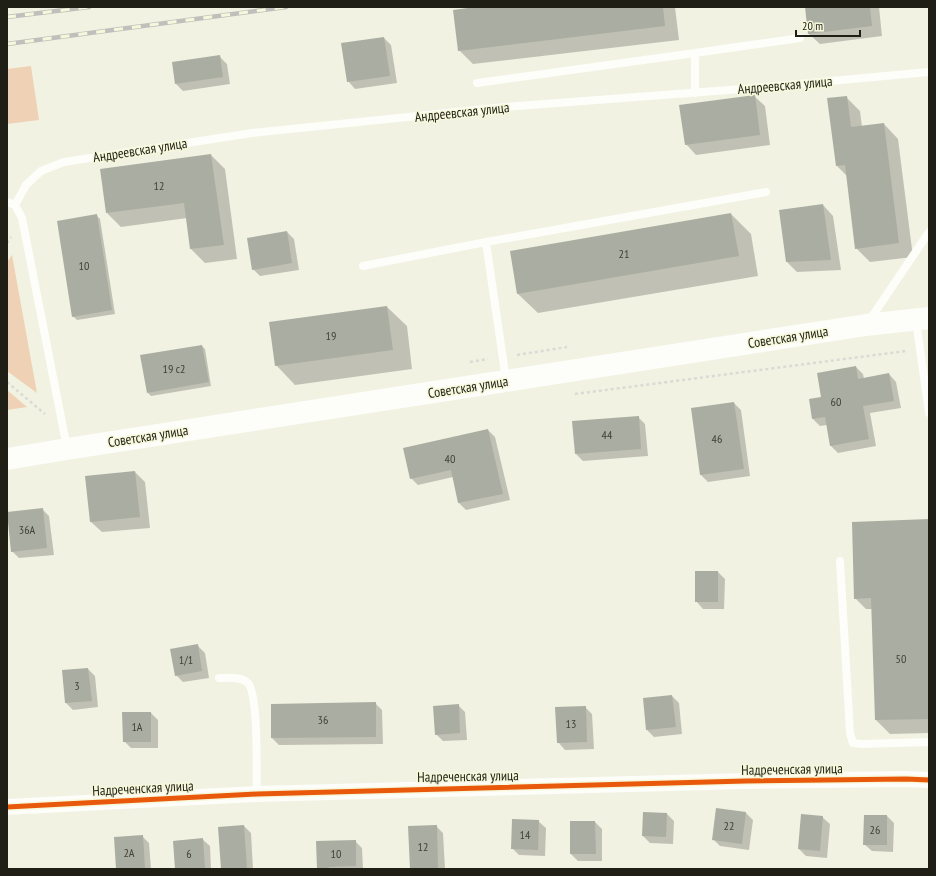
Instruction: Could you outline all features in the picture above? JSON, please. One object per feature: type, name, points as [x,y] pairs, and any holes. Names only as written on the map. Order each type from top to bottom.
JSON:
[{"type":"main road","name":"Советская улица","points":[[7,459],[65,440],[506,381],[866,325],[922,319]]},
{"type":"street","name":"Надреченская улица","points":[[7,807],[257,794],[746,781],[929,780]]},
{"type":"lane","points":[[477,83],[800,38]]},
{"type":"lane","points":[[695,53],[695,93]]},
{"type":"lane","name":"Андреевская улица","points":[[15,205],[26,185],[41,171],[64,162],[252,132],[505,107],[695,93],[929,72]]},
{"type":"lane","points":[[363,266],[486,242],[766,192]]},
{"type":"lane","points":[[7,202],[15,205],[22,218],[65,440]]},
{"type":"lane","points":[[866,325],[929,232]]},
{"type":"lane","points":[[486,242],[506,381]]},
{"type":"lane","points":[[922,319],[929,413]]},
{"type":"lane","points":[[840,561],[850,733],[853,743],[929,742]]},
{"type":"lane","points":[[219,678],[235,677],[247,682],[252,690],[255,710],[257,794]]},
{"type":"path","points":[[7,382],[65,440]]},
{"type":"shaded area","points":[[31,66],[39,120],[7,124],[7,69]]},
{"type":"shaded area","points":[[12,255],[37,393],[7,371],[7,262]]},
{"type":"shaded area","points":[[7,390],[27,407],[7,410]]},
{"type":"building","points":[[475,7],[663,7],[665,26],[458,51],[453,10]]},
{"type":"building","points":[[805,7],[870,7],[872,26],[808,34]]},
{"type":"building","points":[[384,37],[390,76],[347,82],[341,43]]},
{"type":"building","points":[[220,55],[223,77],[175,84],[172,62]]},
{"type":"building","points":[[755,95],[760,135],[685,145],[679,105]]},
{"type":"building","points":[[847,96],[851,127],[884,123],[899,243],[855,249],[845,165],[836,166],[827,98]]},
{"type":"building","points":[[211,154],[224,245],[190,249],[184,203],[106,213],[100,169]]},
{"type":"building","points":[[823,204],[831,260],[786,262],[779,210]]},
{"type":"building","points":[[731,213],[739,256],[517,294],[510,251]]},
{"type":"building","points":[[97,214],[112,310],[72,317],[57,221]]},
{"type":"building","points":[[287,231],[292,263],[252,270],[247,238]]},
{"type":"building","points":[[387,306],[393,350],[275,366],[269,322]]},
{"type":"building","points":[[202,345],[209,382],[147,393],[140,355]]},
{"type":"building","points":[[856,366],[858,379],[889,373],[894,401],[863,406],[869,439],[830,446],[825,417],[812,419],[809,399],[821,397],[817,373]]},
{"type":"building","points":[[734,402],[744,469],[700,475],[691,408]]},
{"type":"building","points":[[639,416],[641,449],[575,454],[572,421]]},
{"type":"building","points":[[488,429],[503,494],[458,503],[451,470],[410,479],[403,448]]},
{"type":"building","points":[[135,471],[140,517],[90,522],[85,476]]},
{"type":"building","points":[[43,508],[47,548],[11,552],[7,512]]},
{"type":"building","points":[[929,519],[929,719],[875,720],[871,598],[854,599],[852,522]]},
{"type":"building","points":[[695,571],[718,571],[718,602],[695,602]]},
{"type":"building","points":[[198,644],[202,671],[175,676],[170,649]]},
{"type":"building","points":[[88,668],[92,701],[65,703],[62,670]]},
{"type":"building","points":[[672,695],[676,727],[646,730],[643,698]]},
{"type":"building","points":[[376,702],[376,737],[271,738],[271,704]]},
{"type":"building","points":[[459,704],[460,733],[435,735],[433,706]]},
{"type":"building","points":[[586,706],[587,742],[557,743],[555,707]]},
{"type":"building","points":[[122,712],[151,712],[151,742],[123,742]]},
{"type":"building","points":[[716,808],[746,812],[742,844],[712,840]]},
{"type":"building","points":[[643,812],[667,813],[666,837],[642,836]]},
{"type":"building","points":[[801,814],[823,816],[820,851],[798,849]]},
{"type":"building","points":[[864,815],[887,815],[887,845],[863,845]]},
{"type":"building","points":[[512,819],[539,820],[538,850],[511,849]]},
{"type":"building","points":[[570,821],[595,821],[596,854],[570,854]]},
{"type":"building","points":[[244,825],[247,869],[221,869],[218,827]]},
{"type":"building","points":[[437,825],[438,869],[410,869],[408,826]]},
{"type":"building","points":[[143,835],[145,869],[116,869],[114,837]]},
{"type":"building","points":[[203,838],[205,868],[175,869],[173,841]]},
{"type":"building","points":[[356,840],[356,866],[317,869],[316,841]]},
{"type":"railway","points":[[7,17],[89,7]]},
{"type":"railway","points":[[7,44],[286,7]]},
{"type":"cycle path","points":[[7,807],[257,794],[746,781],[929,780]]}]
